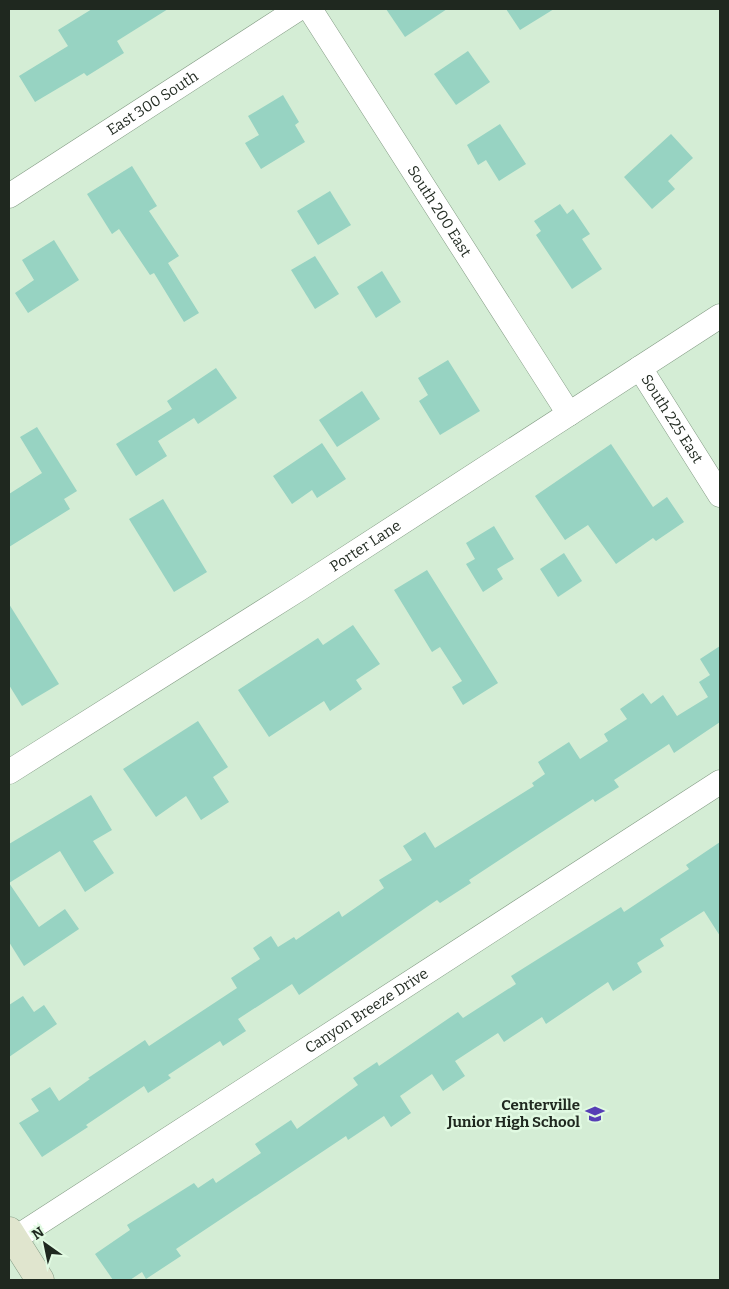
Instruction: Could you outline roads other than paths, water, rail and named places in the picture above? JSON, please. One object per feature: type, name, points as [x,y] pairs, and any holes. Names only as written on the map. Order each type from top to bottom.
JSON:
[{"type":"main road","points":[[11,1235],[40,1280]]},
{"type":"street","name":"East 300 South","points":[[9,196],[298,9]]},
{"type":"street","name":"South 200 East","points":[[310,9],[569,414]]},
{"type":"street","name":"Porter Lane","points":[[9,772],[299,589],[720,316]]},
{"type":"street","name":"South 225 East","points":[[640,368],[720,496]]},
{"type":"street","name":"Canyon Breeze Drive","points":[[11,1235],[720,782]]},
{"type":"place","name":"Centerville Junior High School","points":[[595,1114]]}]
